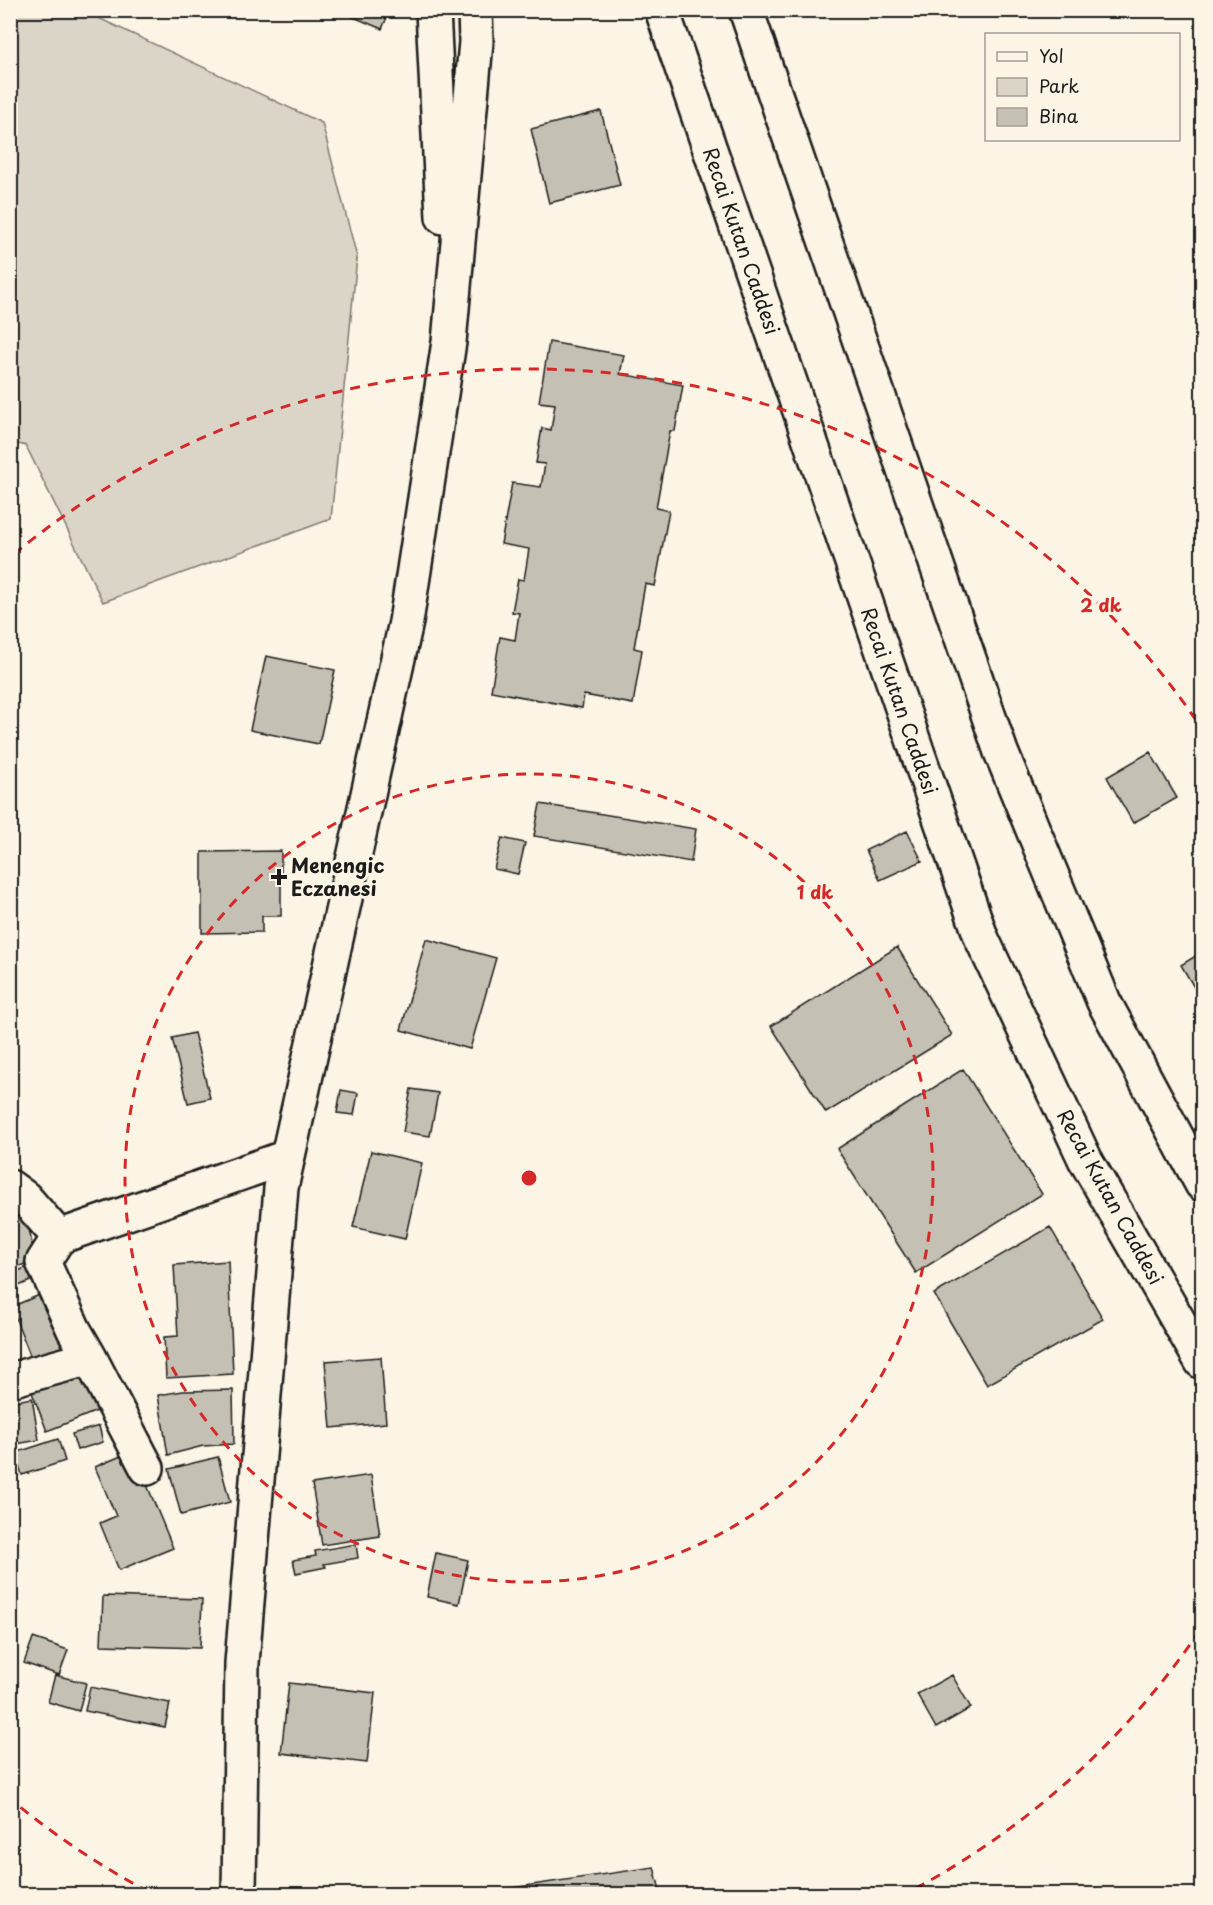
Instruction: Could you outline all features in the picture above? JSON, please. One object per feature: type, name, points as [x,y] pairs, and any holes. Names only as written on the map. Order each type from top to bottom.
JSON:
[{"type":"street","points":[[433,10],[449,342]]},
{"type":"street","points":[[238,1894],[242,1664],[280,1188],[406,622],[449,342],[476,42],[475,10]]},
{"type":"street","name":"Recai Kutan Caddesi","points":[[662,10],[981,937],[1085,1160],[1203,1362]]},
{"type":"street","points":[[746,10],[1001,752],[1104,1002],[1203,1184]]},
{"type":"street","points":[[147,1468],[74,1330],[43,1262],[59,1237],[287,1157]]},
{"type":"street","points":[[10,1187],[24,1198],[59,1237]]},
{"type":"street","points":[[10,1380],[90,1358]]},
{"type":"green space","points":[[11,10],[90,11],[92,15],[322,123],[357,257],[331,519],[103,602],[26,446],[11,442]]},
{"type":"building","points":[[337,10],[390,10],[382,29]]},
{"type":"building","points":[[601,111],[620,185],[549,203],[531,129]]},
{"type":"building","points":[[549,342],[624,355],[620,374],[683,385],[675,431],[670,431],[656,508],[669,511],[655,586],[645,584],[634,648],[642,650],[633,704],[584,695],[582,708],[491,691],[500,637],[515,640],[519,613],[512,612],[518,579],[524,580],[529,549],[501,544],[512,483],[541,487],[545,464],[536,463],[542,428],[551,430],[555,404],[539,402]]},
{"type":"building","points":[[266,656],[335,670],[319,744],[250,730]]},
{"type":"building","points":[[1150,752],[1177,798],[1133,823],[1107,777]]},
{"type":"building","points":[[540,804],[696,829],[691,862],[534,836]]},
{"type":"building","points":[[907,831],[922,861],[880,880],[866,850]]},
{"type":"building","points":[[502,838],[525,843],[518,874],[494,869]]},
{"type":"building","points":[[281,851],[281,916],[262,916],[262,932],[202,933],[202,852]]},
{"type":"building","points":[[426,939],[496,958],[470,1049],[401,1030]]},
{"type":"building","points":[[897,947],[952,1035],[826,1113],[771,1026]]},
{"type":"building","points":[[1202,952],[1202,1001],[1181,965]]},
{"type":"building","points":[[194,1033],[210,1098],[188,1103],[172,1038]]},
{"type":"building","points":[[963,1069],[1042,1194],[916,1273],[837,1149]]},
{"type":"building","points":[[411,1089],[438,1093],[430,1136],[403,1132]]},
{"type":"building","points":[[341,1090],[358,1093],[354,1115],[337,1113]]},
{"type":"building","points":[[371,1151],[422,1163],[405,1239],[353,1227]]},
{"type":"building","points":[[25,1207],[35,1260],[10,1270],[10,1210]]},
{"type":"building","points":[[1050,1227],[1103,1319],[987,1385],[934,1294]]},
{"type":"building","points":[[228,1261],[233,1374],[166,1378],[164,1337],[178,1336],[174,1265]]},
{"type":"building","points":[[39,1262],[42,1276],[14,1288],[11,1274]]},
{"type":"building","points":[[49,1291],[75,1355],[36,1370],[11,1307]]},
{"type":"building","points":[[381,1357],[386,1423],[331,1428],[325,1361]]},
{"type":"building","points":[[90,1366],[107,1407],[47,1431],[31,1390]]},
{"type":"building","points":[[233,1390],[234,1444],[203,1446],[168,1455],[158,1395],[183,1391]]},
{"type":"building","points":[[32,1398],[39,1440],[10,1445],[10,1402]]},
{"type":"building","points":[[99,1426],[103,1442],[77,1450],[72,1434]]},
{"type":"building","points":[[58,1439],[65,1461],[22,1475],[15,1453]]},
{"type":"building","points":[[133,1451],[173,1548],[119,1570],[100,1523],[116,1516],[95,1467]]},
{"type":"building","points":[[218,1457],[230,1502],[181,1515],[169,1469]]},
{"type":"building","points":[[371,1475],[380,1536],[322,1545],[312,1484]]},
{"type":"building","points":[[356,1544],[358,1558],[324,1564],[326,1567],[296,1573],[293,1560],[316,1556],[315,1551]]},
{"type":"building","points":[[436,1553],[468,1560],[459,1604],[427,1597]]},
{"type":"building","points":[[103,1596],[202,1599],[200,1648],[101,1645]]},
{"type":"building","points":[[33,1638],[68,1650],[59,1675],[24,1663]]},
{"type":"building","points":[[55,1675],[86,1683],[79,1711],[48,1702]]},
{"type":"building","points":[[952,1675],[971,1708],[936,1728],[917,1694]]},
{"type":"building","points":[[289,1683],[375,1693],[367,1763],[281,1753]]},
{"type":"building","points":[[90,1687],[170,1703],[165,1727],[85,1711]]},
{"type":"building","points":[[654,1867],[661,1894],[471,1894]]},
{"type":"place","name":"Menengic Eczanesi","points":[[279,877]]}]
